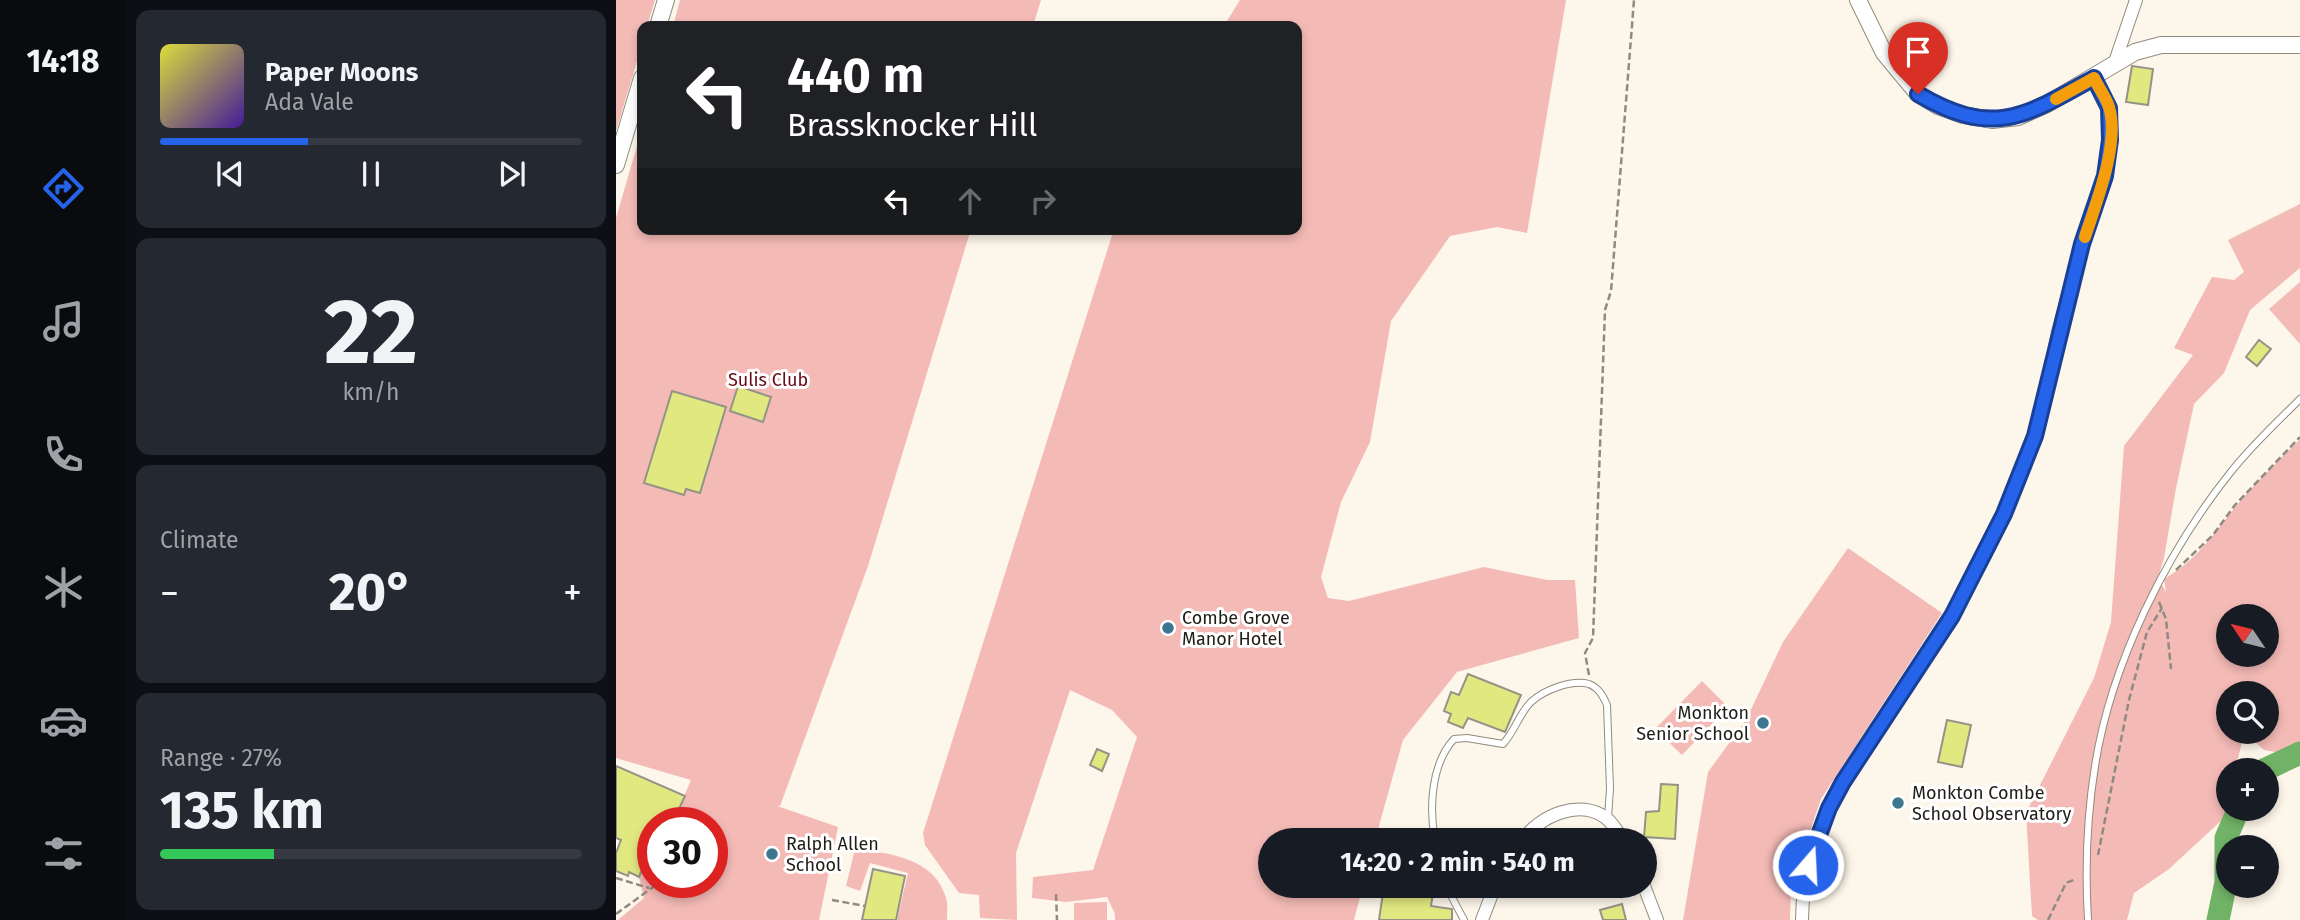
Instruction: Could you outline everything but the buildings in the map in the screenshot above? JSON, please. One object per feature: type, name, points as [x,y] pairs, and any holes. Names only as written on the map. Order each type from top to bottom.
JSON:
[{"type":"street","points":[[660,21],[666,0]]},
{"type":"street","points":[[1858,0],[1884,52],[1918,94],[1963,116],[1992,120],[2018,117],[2094,78],[2115,62],[2135,52],[2161,45],[2300,45]]},
{"type":"street","points":[[2115,62],[2136,0]]},
{"type":"street","points":[[1802,920],[1802,893],[1808,865],[1829,808],[1843,782],[1952,616],[2004,514],[2035,436],[2082,244],[2105,176],[2110,140],[2109,108],[2094,78]]},
{"type":"street","points":[[616,165],[637,95]]},
{"type":"street","points":[[1534,828],[1548,817],[1587,809],[1608,819],[1614,828]]},
{"type":"street","points":[[1482,920],[1490,898]]},
{"type":"street","points":[[1649,898],[1657,920]]},
{"type":"lane","points":[[2088,920],[2086,876],[2095,764],[2106,718],[2127,654],[2181,544],[2230,472],[2300,400]]},
{"type":"lane","points":[[1433,828],[1431,818],[1438,763],[1454,739],[1467,738],[1503,744],[1513,734],[1531,703],[1543,694],[1569,684],[1590,685],[1603,695],[1607,705],[1610,788],[1608,819]]},
{"type":"lane","points":[[1452,898],[1464,920]]},
{"type":"path","points":[[1590,685],[1585,653],[1593,638],[1605,310],[1611,291],[1634,0]]},
{"type":"path","points":[[2162,578],[2179,568],[2213,536],[2235,505],[2300,437]]},
{"type":"path","points":[[2098,855],[2129,701],[2147,632],[2162,608],[2166,620],[2171,669]]},
{"type":"path","points":[[2048,920],[2066,883],[2086,876]]},
{"type":"path","points":[[616,878],[637,884]]},
{"type":"path","points":[[1056,894],[1058,920]]},
{"type":"path","points":[[616,914],[637,897]]},
{"type":"path","points":[[832,900],[865,906]]},
{"type":"green space","points":[[616,0],[655,0],[649,21],[637,21],[637,61],[616,131]]},
{"type":"green space","points":[[680,0],[1041,0],[1035,21],[674,21]]},
{"type":"green space","points":[[1240,0],[1566,0],[1527,233],[1497,227],[1450,236],[1391,321],[1370,442],[1341,502],[1321,577],[1328,598],[1349,601],[1484,567],[1547,580],[1575,580],[1579,638],[1457,672],[1403,740],[1378,828],[1258,828],[1258,898],[1360,898],[1354,920],[1115,920],[1107,897],[1066,902],[1032,898],[1033,877],[1093,870],[1137,737],[1112,710],[1070,690],[1016,853],[1017,920],[980,918],[979,895],[959,893],[925,845],[923,833],[1112,235],[1302,235],[1302,21],[1227,21]]},
{"type":"green space","name":"Sulis Club","points":[[637,146],[637,235],[969,235],[868,566],[780,806],[777,806],[838,827],[819,920],[618,920],[644,898],[728,898],[728,807],[679,807],[691,780],[616,758],[616,218]]},
{"type":"green space","points":[[2300,204],[2300,268],[2250,310],[2224,373],[2194,404],[2158,578],[2166,592],[2164,579],[2195,555],[2251,489],[2300,439],[2300,744],[2281,753],[2264,750],[2257,744],[2279,744],[2279,681],[2216,681],[2216,744],[2242,744],[2238,758],[2216,758],[2216,821],[2221,821],[2169,869],[2134,893],[2127,920],[2038,920],[2032,916],[2026,813],[2094,678],[2111,622],[2124,446],[2193,355],[2174,348],[2212,277],[2234,280],[2244,272],[2228,240]]},
{"type":"green space","points":[[2300,282],[2300,344],[2269,309]]},
{"type":"green space","points":[[1848,548],[1942,613],[1821,799],[1791,886],[1790,920],[1683,920],[1708,772],[1746,720],[1783,642]]},
{"type":"green space","points":[[1702,681],[1728,707],[1682,755],[1655,729]]},
{"type":"green space","points":[[855,849],[909,860],[932,874],[946,898],[947,920],[897,920],[908,873],[870,863],[860,891],[846,886]]},
{"type":"green space","points":[[1107,902],[1107,920],[1074,920],[1074,903]]},
{"type":"waterway","points":[[2279,763],[2300,753]]},
{"type":"waterway","points":[[2218,920],[2226,882],[2226,838],[2233,821]]},
{"type":"slow traffic","points":[[2056,99],[2094,78],[2109,108],[2110,140],[2105,176],[2085,237]]},
{"type":"place","name":"Combe Grove Manor Hotel","points":[[1168,628]]},
{"type":"place","name":"Monkton Senior School","points":[[1763,723]]},
{"type":"place","name":"Monkton Combe School Observatory","points":[[1898,803]]},
{"type":"place","name":"Ralph Allen School","points":[[772,854]]},
{"type":"route","points":[[1808,865],[1829,808],[1843,782],[1952,616],[1984,558],[2004,514],[2035,436],[2082,244],[2105,176],[2110,140],[2109,108],[2094,78],[2018,117],[1992,120],[1963,116],[1918,94]]}]
